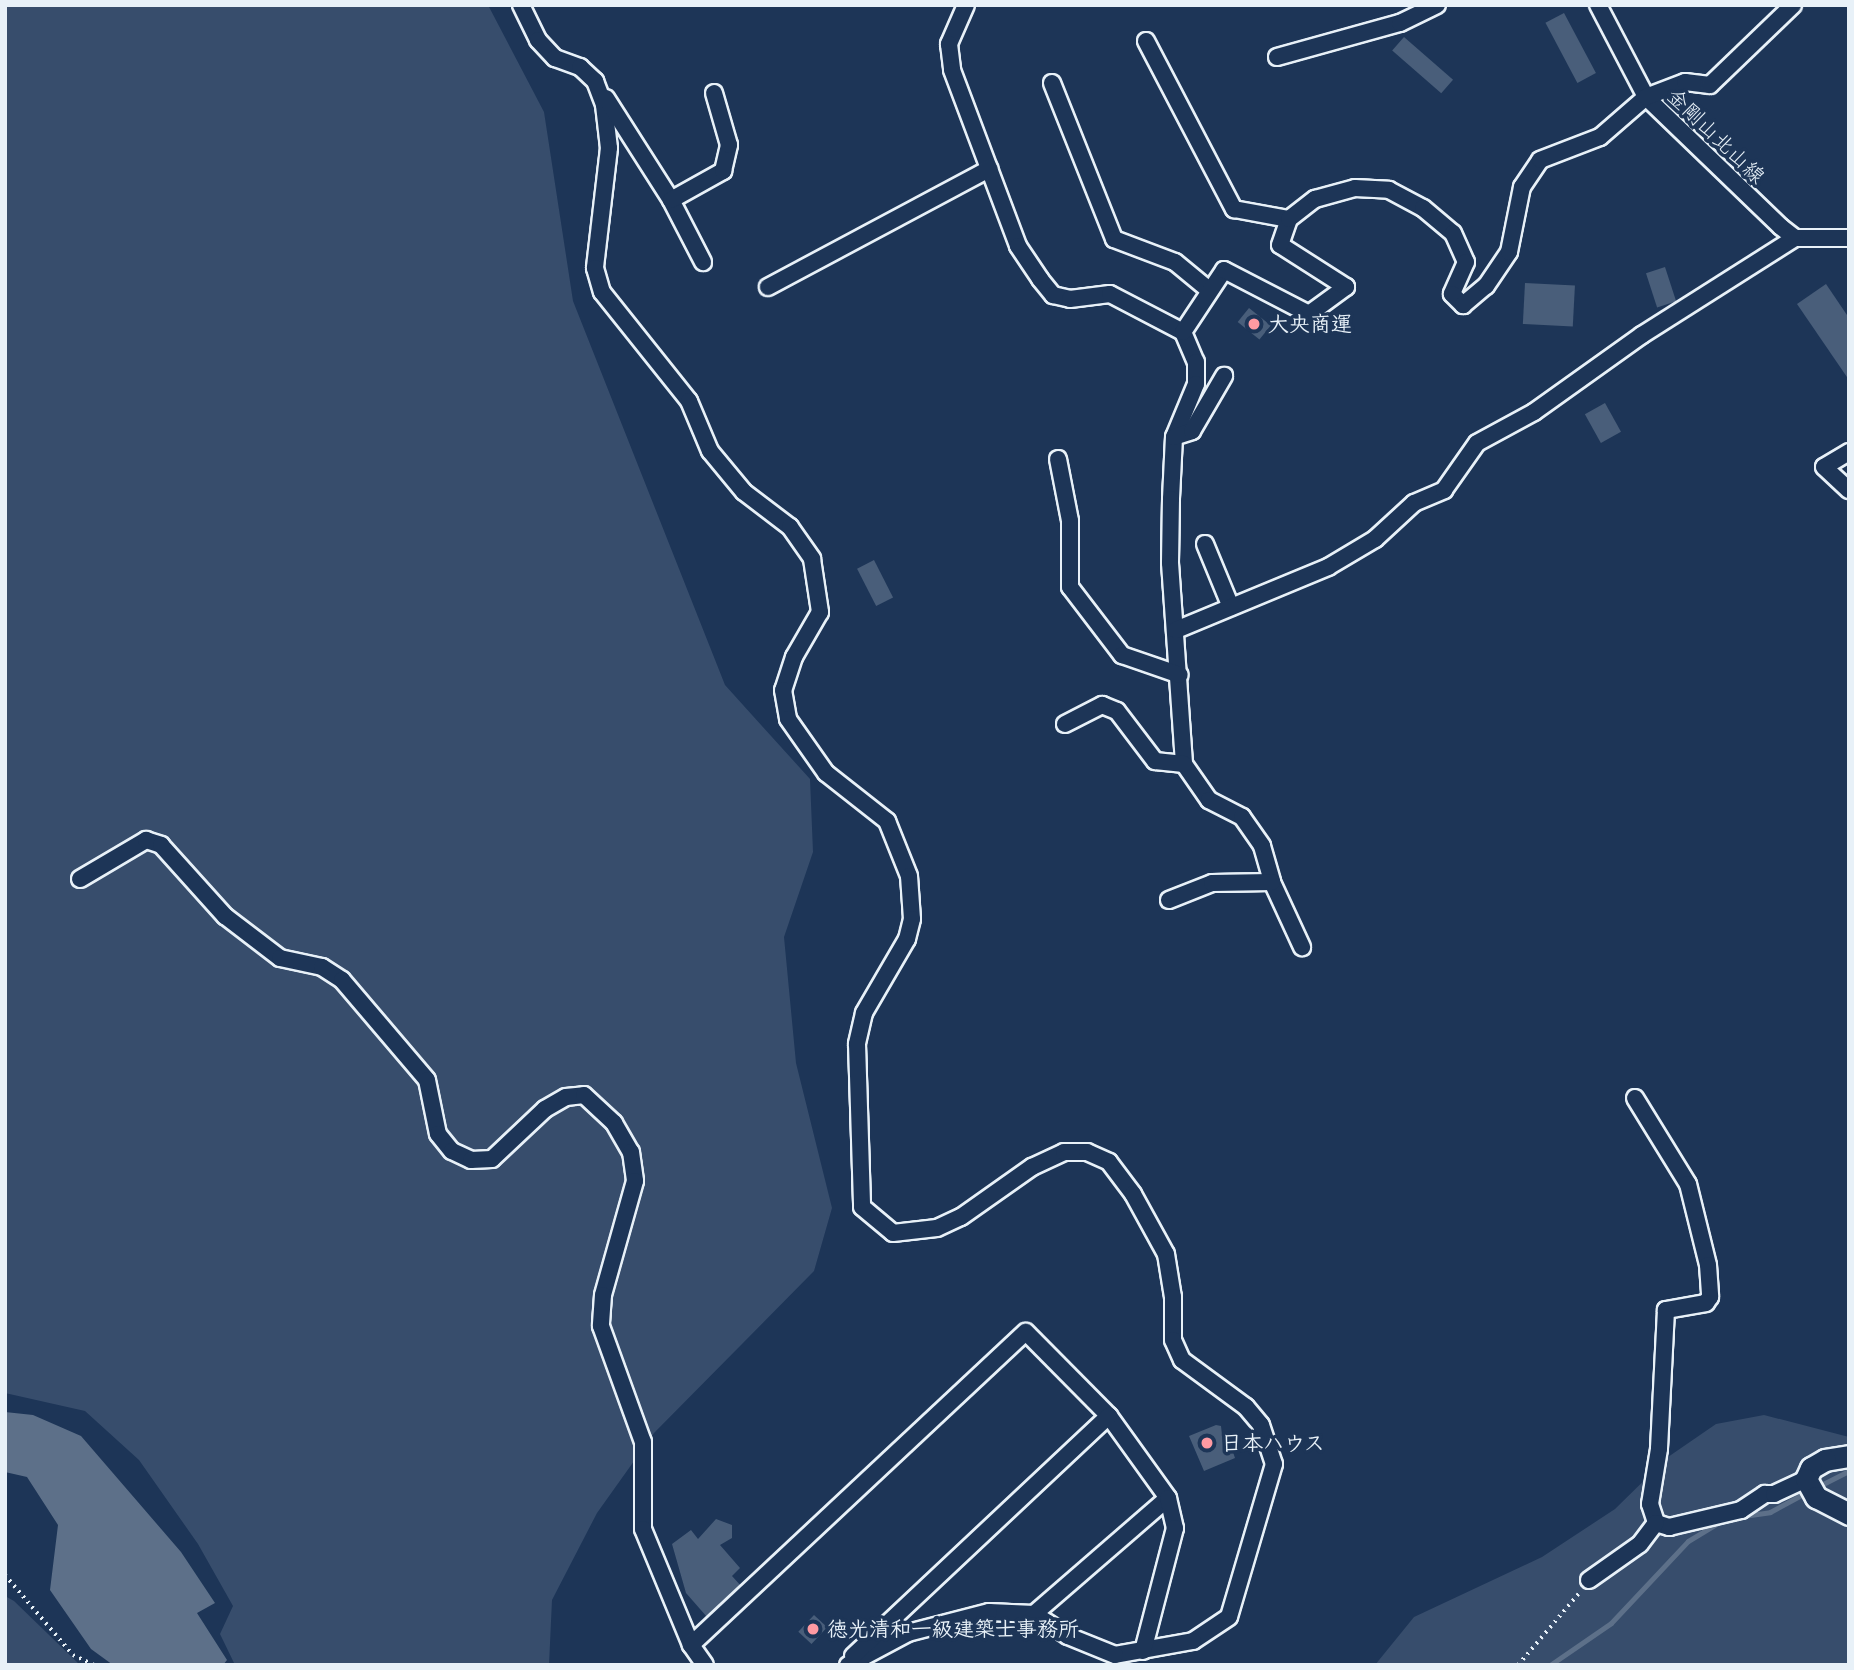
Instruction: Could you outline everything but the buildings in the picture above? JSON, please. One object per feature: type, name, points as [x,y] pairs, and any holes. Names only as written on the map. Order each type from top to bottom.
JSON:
[{"type":"street","points":[[521,5],[538,40],[555,58],[580,67],[595,81],[671,200],[703,262]]},
{"type":"street","points":[[966,5],[949,44],[952,70],[1018,246],[1053,295],[1070,299],[1110,294],[1183,332],[1196,362],[1196,384],[1174,437],[1170,563],[1180,675],[1184,764],[1209,800],[1242,817],[1262,846],[1272,882],[1302,947]]},
{"type":"street","points":[[1277,57],[1399,23],[1437,5]]},
{"type":"street","name":"金剛山北山線","points":[[1598,5],[1646,97],[1795,239]]},
{"type":"street","points":[[1183,332],[1224,270],[1309,314],[1346,287],[1280,245],[1289,219],[1315,199],[1354,188],[1389,190],[1423,208],[1453,233],[1465,262],[1452,294],[1463,305],[1486,286],[1508,252],[1522,187],[1540,160],[1600,137],[1646,97],[1685,82],[1710,85],[1793,5]]},
{"type":"street","points":[[1146,41],[1234,209],[1289,219]]},
{"type":"street","points":[[595,81],[604,105],[609,148],[595,268],[602,292],[689,401],[710,451],[744,492],[790,527],[812,559],[820,612],[794,657],[783,690],[788,719],[826,773],[887,821],[909,876],[912,919],[907,939],[869,1002],[857,1044],[862,1207],[893,1233],[937,1228],[961,1217],[1032,1167],[1063,1152],[1087,1152],[1109,1161],[1133,1194],[1166,1254],[1174,1297],[1173,1339],[1182,1360],[1246,1408],[1270,1445],[1274,1464],[1229,1617],[1192,1640],[1115,1655],[1068,1636],[1034,1614],[989,1612],[959,1616],[908,1633],[846,1665]]},
{"type":"street","points":[[1052,83],[1114,239],[1175,262],[1209,290]]},
{"type":"street","points":[[671,200],[723,171],[729,145],[714,93]]},
{"type":"street","points":[[768,287],[989,169]]},
{"type":"street","points":[[1176,630],[1328,567],[1375,539],[1414,503],[1444,490],[1477,443],[1534,412],[1642,335],[1795,239],[1849,238]]},
{"type":"street","points":[[1174,437],[1192,431],[1224,376]]},
{"type":"street","points":[[1849,452],[1824,467],[1849,490]]},
{"type":"street","points":[[1058,459],[1070,521],[1070,587],[1122,655],[1180,675]]},
{"type":"street","points":[[1205,544],[1231,607]]},
{"type":"street","points":[[1065,724],[1102,705],[1117,711],[1154,761],[1184,764]]},
{"type":"street","points":[[80,879],[146,840],[161,845],[225,916],[279,958],[322,967],[342,980],[427,1080],[438,1134],[452,1151],[471,1160],[492,1159],[545,1110],[566,1097],[584,1096],[614,1123],[631,1152],[635,1181],[603,1296],[601,1326],[643,1442],[643,1530],[691,1646],[705,1665]]},
{"type":"street","points":[[1169,900],[1212,883],[1272,882]]},
{"type":"street","points":[[1635,1098],[1688,1184],[1708,1265],[1710,1297],[1706,1303],[1666,1311],[1659,1450],[1650,1504],[1656,1523]]},
{"type":"street","points":[[691,1646],[1026,1332],[1109,1416],[1168,1498],[1175,1528],[1143,1651]]},
{"type":"street","points":[[846,1665],[1109,1416]]},
{"type":"street","points":[[1656,1523],[1669,1527],[1741,1510],[1765,1494],[1774,1494],[1806,1479],[1811,1468],[1825,1460],[1849,1456]]},
{"type":"street","points":[[1806,1479],[1816,1497],[1849,1514]]},
{"type":"street","points":[[1034,1614],[1168,1498]]},
{"type":"street","points":[[1589,1580],[1640,1544],[1656,1523]]},
{"type":"path","points":[[5,1575],[65,1646],[94,1665]]},
{"type":"path","points":[[1518,1665],[1589,1580]]},
{"type":"shaded area","points":[[5,5],[488,5],[544,112],[573,301],[725,685],[810,779],[813,852],[784,937],[796,1063],[832,1208],[814,1271],[654,1433],[597,1513],[552,1600],[549,1665],[235,1665],[220,1634],[233,1606],[198,1544],[139,1460],[85,1411],[5,1393]]},
{"type":"shaded area","points":[[5,1412],[33,1415],[81,1436],[181,1552],[215,1603],[197,1613],[227,1660],[223,1665],[113,1665],[91,1649],[50,1590],[58,1525],[27,1477],[5,1472]]},
{"type":"shaded area","points":[[1764,1415],[1849,1437],[1849,1665],[1375,1665],[1414,1617],[1542,1557],[1615,1509],[1668,1457],[1716,1424]]},
{"type":"shaded area","points":[[5,1596],[14,1601],[80,1665],[5,1665]]},
{"type":"waterway","points":[[1817,1487],[1849,1471]]},
{"type":"waterway","points":[[1743,1516],[1770,1512],[1809,1491]]},
{"type":"waterway","points":[[1550,1665],[1611,1623],[1688,1541],[1720,1522]]},
{"type":"place","name":"大央商運","points":[[1254,324]]},
{"type":"place","name":"日本ハウス","points":[[1207,1443]]},
{"type":"place","name":"徳光清和一級建築士事務所","points":[[813,1629]]}]
